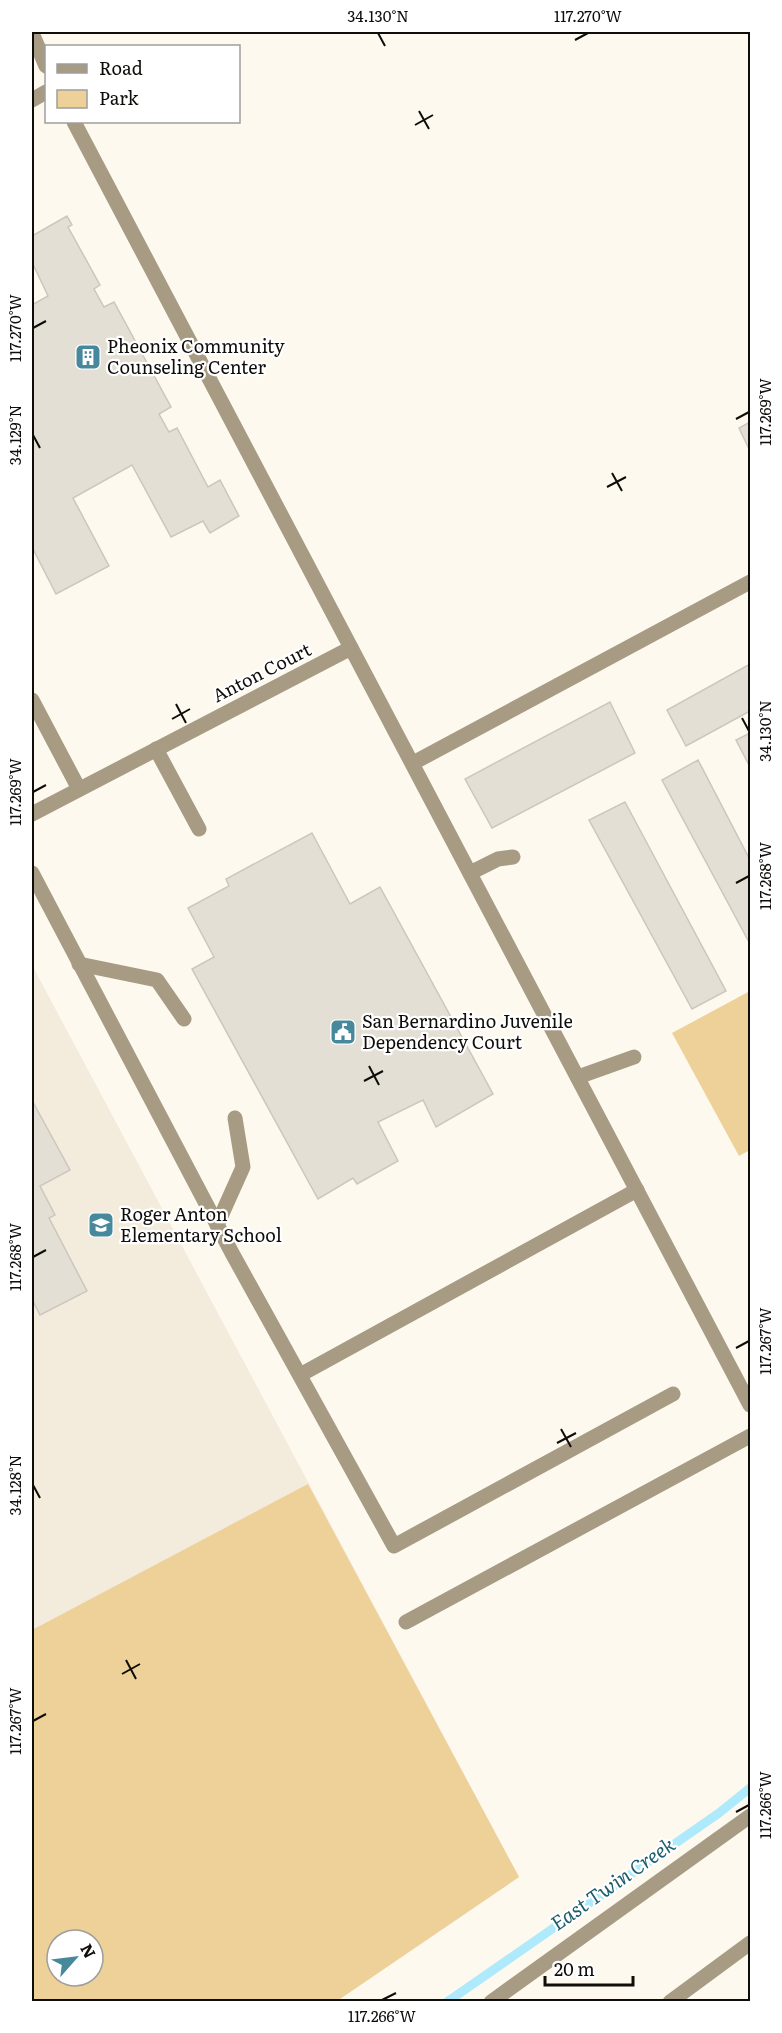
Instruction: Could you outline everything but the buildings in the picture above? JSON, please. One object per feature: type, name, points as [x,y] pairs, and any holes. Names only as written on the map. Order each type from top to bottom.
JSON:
[{"type":"street","points":[[32,33],[45,64]]},
{"type":"street","points":[[75,123],[750,1405]]},
{"type":"street","points":[[413,763],[750,582]]},
{"type":"street","name":"Anton Court","points":[[32,814],[351,648]]},
{"type":"street","points":[[32,700],[79,789]]},
{"type":"street","points":[[156,749],[199,829]]},
{"type":"street","points":[[470,873],[498,859],[513,857]]},
{"type":"street","points":[[32,873],[217,1225],[394,1546],[673,1394]]},
{"type":"street","points":[[79,964],[157,980],[184,1019]]},
{"type":"street","points":[[578,1077],[634,1057]]},
{"type":"street","points":[[217,1225],[243,1167],[235,1118]]},
{"type":"street","points":[[300,1375],[638,1190]]},
{"type":"street","points":[[406,1622],[750,1437]]},
{"type":"street","points":[[491,2001],[750,1816]]},
{"type":"street","points":[[670,2001],[750,1943]]},
{"type":"shaded area","name":"Roger Anton Elementary School","points":[[32,965],[519,1877],[337,2001],[32,2001]]},
{"type":"green space","points":[[750,991],[750,1150],[739,1156],[672,1033]]},
{"type":"green space","name":"Roger Anton Elementary School","points":[[308,1484],[519,1877],[337,2001],[32,2001],[32,1630]]},
{"type":"waterway","name":"East Twin Creek","points":[[447,2002],[719,1813],[750,1788]]},
{"type":"place","name":"Pheonix Community Counseling Center","points":[[88,357]]},
{"type":"place","name":"San Bernardino Juvenile Dependency Court","points":[[343,1032]]},
{"type":"place","name":"Roger Anton Elementary School","points":[[101,1225]]}]
